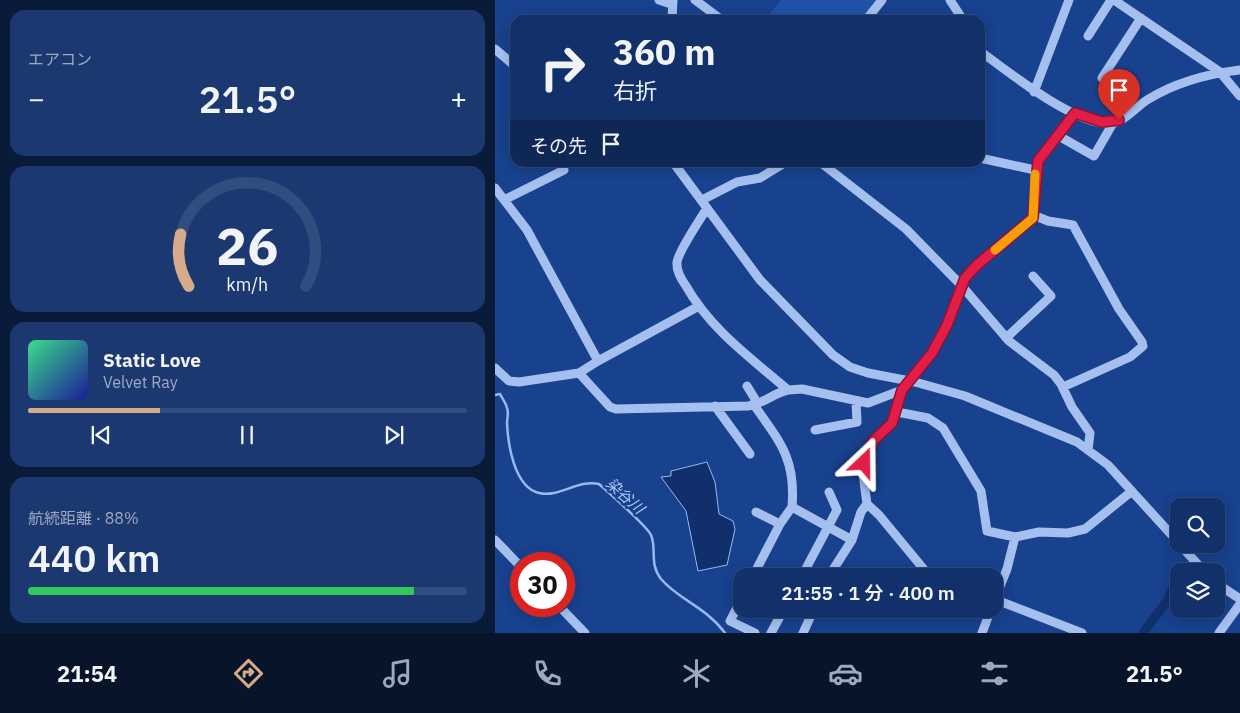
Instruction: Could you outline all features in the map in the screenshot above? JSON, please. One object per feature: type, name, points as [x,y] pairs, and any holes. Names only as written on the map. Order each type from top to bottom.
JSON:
[{"type":"street","points":[[659,0],[672,2],[672,15]]},
{"type":"street","points":[[695,0],[715,15]]},
{"type":"street","points":[[870,15],[882,0]]},
{"type":"street","points":[[950,0],[960,15]]},
{"type":"street","points":[[1034,92],[1069,0]]},
{"type":"street","points":[[1088,36],[1112,0],[1221,72],[1240,96]]},
{"type":"street","points":[[1102,78],[1141,18]]},
{"type":"street","points":[[495,49],[510,62]]},
{"type":"street","points":[[985,55],[1034,92],[1075,113],[1102,122],[1113,123]]},
{"type":"street","points":[[1057,135],[1094,156],[1113,123],[1170,87],[1185,80],[1240,70]]},
{"type":"street","points":[[923,568],[879,515],[867,504],[863,474],[867,452],[873,441],[892,423],[897,412],[902,390],[932,353],[947,325],[961,285],[977,265],[1027,224],[1033,215],[1035,170],[1040,156],[1075,113]]},
{"type":"street","points":[[985,159],[1035,170]]},
{"type":"street","points":[[677,167],[772,293],[833,355],[850,367],[965,396],[1060,435],[1088,450],[1108,465],[1170,534]]},
{"type":"street","points":[[777,167],[760,178],[737,182],[705,204],[677,261],[678,272],[699,306],[731,343],[788,390]]},
{"type":"street","points":[[826,167],[906,229],[961,285],[1006,338],[1054,375],[1063,387],[1071,408],[1090,433],[1088,450]]},
{"type":"street","points":[[504,200],[564,170]]},
{"type":"street","points":[[495,188],[527,230],[598,361]]},
{"type":"street","points":[[1033,215],[1048,221],[1073,225],[1119,308],[1143,346],[1130,357],[1063,387]]},
{"type":"street","points":[[1006,338],[1051,296],[1033,276]]},
{"type":"street","points":[[495,368],[509,382],[579,373],[699,306]]},
{"type":"street","points":[[579,373],[610,407],[616,409],[754,405],[778,392],[802,389],[869,403],[902,390]]},
{"type":"street","points":[[747,386],[755,399],[754,405],[784,447],[794,485],[792,507],[780,524],[757,568]]},
{"type":"street","points":[[815,430],[857,422],[856,401]]},
{"type":"street","points":[[715,406],[750,454]]},
{"type":"street","points":[[897,412],[928,418],[943,428],[981,490],[987,531],[1015,537],[1039,532],[1068,533],[1085,529],[1132,491]]},
{"type":"street","points":[[806,568],[837,510],[829,492]]},
{"type":"street","points":[[834,568],[852,540],[861,512],[867,504]]},
{"type":"street","points":[[792,507],[852,540]]},
{"type":"street","points":[[756,512],[780,524]]},
{"type":"street","points":[[1003,579],[1015,537]]},
{"type":"street","points":[[495,540],[510,556]]},
{"type":"street","points":[[1187,553],[1197,563]]},
{"type":"street","points":[[1225,589],[1240,599]]},
{"type":"street","points":[[1003,603],[1081,633]]},
{"type":"street","points":[[1219,633],[1240,604]]},
{"type":"street","points":[[733,615],[730,621],[755,633]]},
{"type":"street","points":[[570,617],[585,633]]},
{"type":"street","points":[[771,633],[779,618]]},
{"type":"street","points":[[803,633],[809,618]]},
{"type":"street","points":[[982,633],[988,618]]},
{"type":"shaded area","points":[[781,0],[878,0],[867,15],[769,15]]},
{"type":"shaded area","points":[[707,462],[715,482],[719,514],[733,521],[735,529],[727,565],[698,571],[686,511],[661,477],[671,476],[671,471]]},
{"type":"waterway","name":"染谷川","points":[[495,395],[500,394],[508,411],[508,432],[514,464],[518,474],[530,489],[547,494],[583,484],[599,484],[648,530],[653,540],[655,568],[661,579],[676,593],[710,617],[725,633]]},
{"type":"waterway","points":[[1143,633],[1170,594]]},
{"type":"slow traffic","points":[[995,250],[1033,218],[1035,210],[1035,174]]},
{"type":"route","points":[[864,463],[873,441],[892,423],[897,412],[902,390],[932,353],[947,325],[965,278],[977,265],[1033,218],[1035,210],[1035,170],[1040,156],[1075,113],[1082,117],[1107,123],[1119,120]]}]
